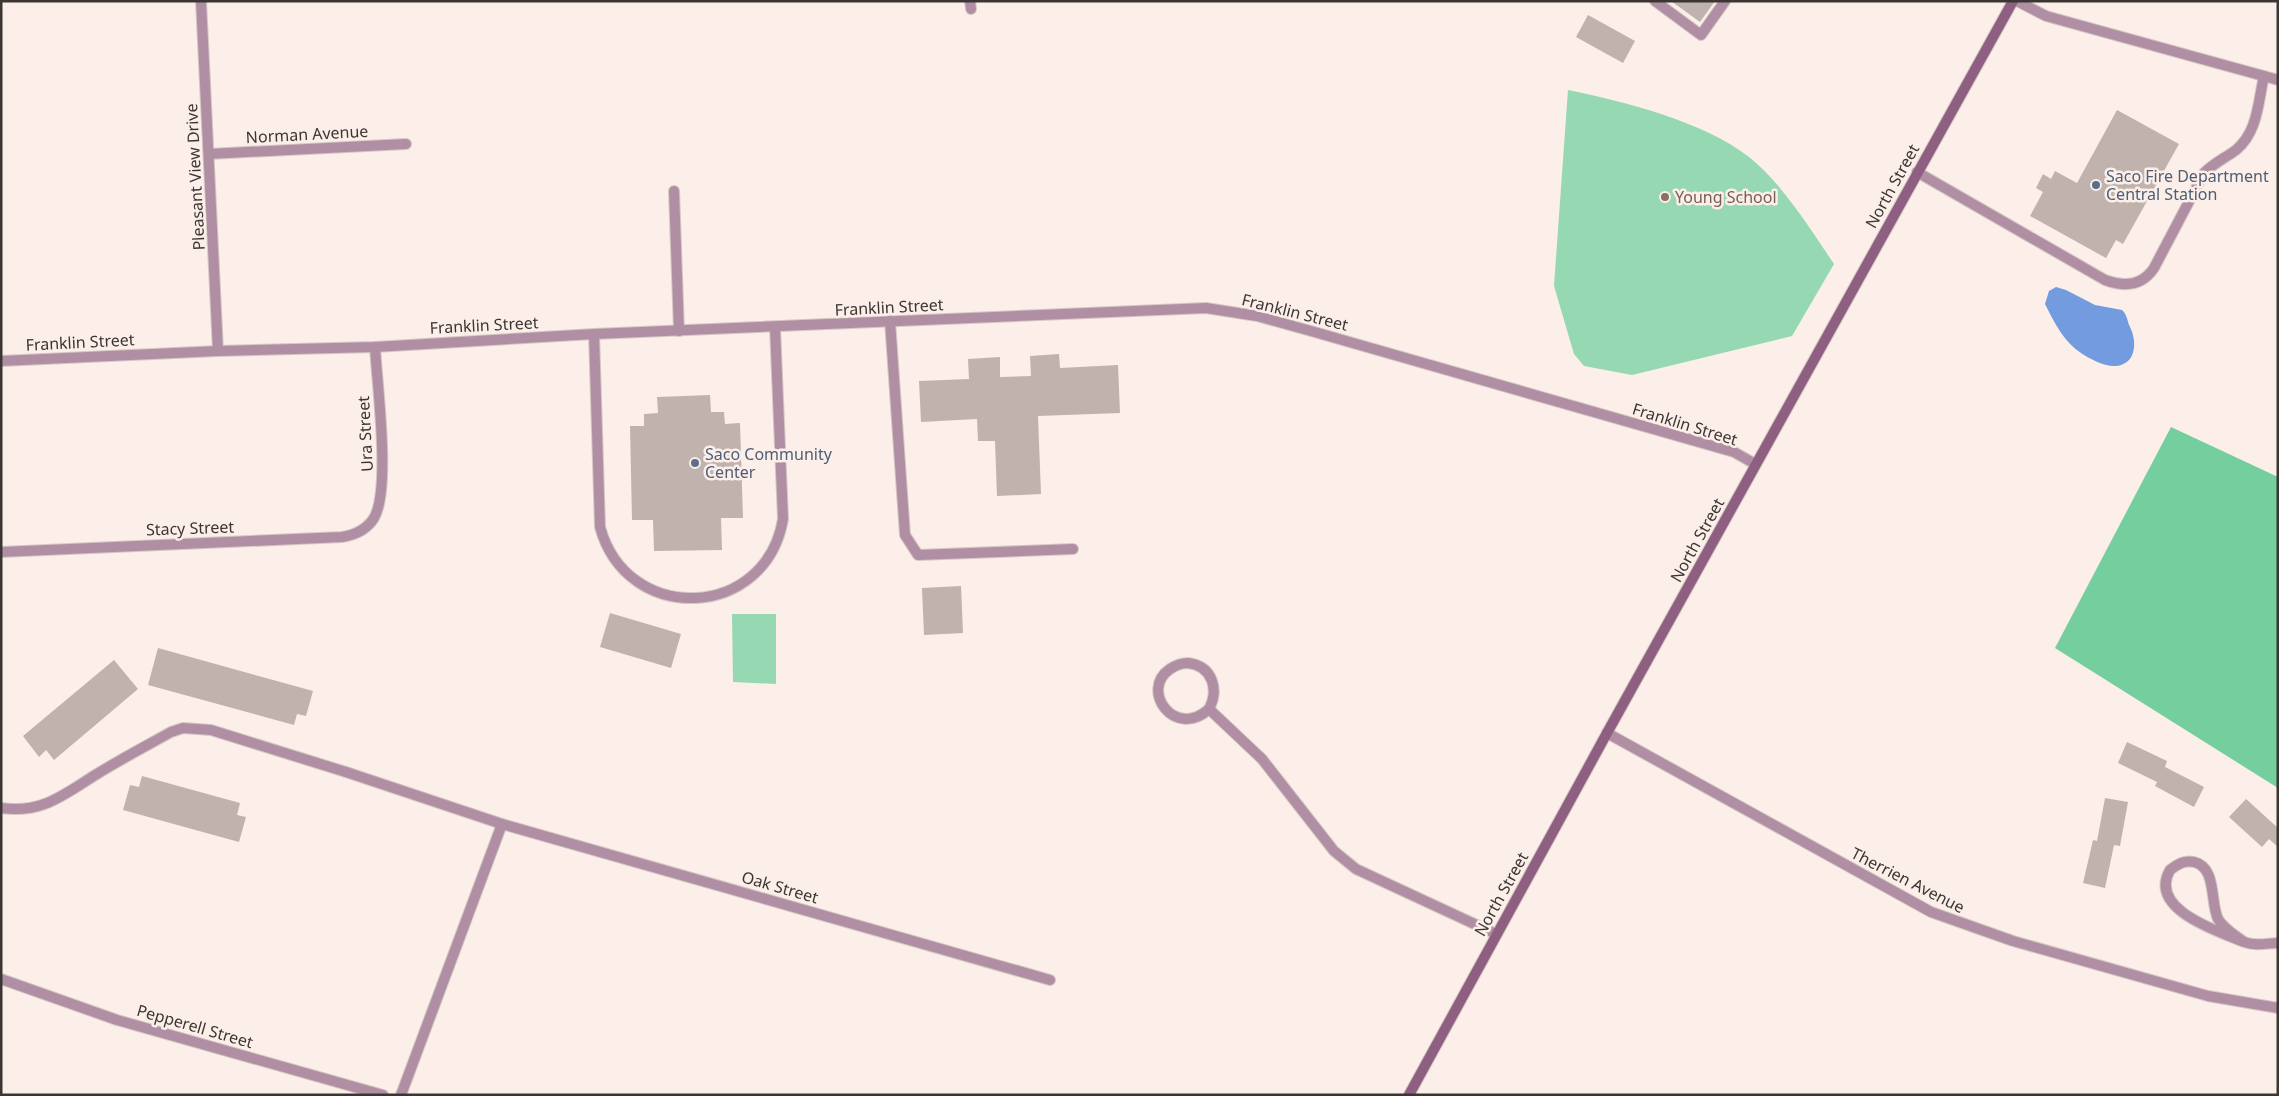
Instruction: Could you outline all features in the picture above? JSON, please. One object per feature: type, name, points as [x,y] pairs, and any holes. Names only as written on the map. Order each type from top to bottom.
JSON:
[{"type":"main road","name":"North Street","points":[[1409,1095],[1606,732],[1917,172],[2015,1]]},
{"type":"street","name":"Pleasant View Drive","points":[[201,1],[210,154],[218,351]]},
{"type":"street","points":[[1655,1],[1700,35],[1725,1]]},
{"type":"street","points":[[2015,1],[2046,16],[2278,80]]},
{"type":"street","points":[[1917,172],[2105,280],[2120,284],[2138,282],[2147,277],[2154,268],[2204,173],[2211,166],[2236,150],[2252,132],[2264,76]]},
{"type":"street","name":"Norman Avenue","points":[[210,154],[406,144]]},
{"type":"street","points":[[674,191],[679,331]]},
{"type":"street","name":"Franklin Street","points":[[1,361],[218,351],[375,347],[594,334],[1206,308],[1228,311],[1311,331],[1734,452],[1755,464]]},
{"type":"street","points":[[890,321],[905,535],[918,554],[1073,549]]},
{"type":"street","points":[[594,334],[600,527],[603,540],[617,563],[639,584],[668,597],[698,599],[722,593],[742,583],[763,565],[780,535],[783,519],[775,327]]},
{"type":"street","name":"Ura Street","points":[[373,518],[380,500],[382,478],[375,347]]},
{"type":"street","name":"Stacy Street","points":[[1,552],[342,537],[362,530],[373,518]]},
{"type":"street","points":[[1186,663],[1195,664],[1204,669],[1214,684],[1215,692],[1208,709],[1194,719],[1185,720],[1169,713],[1162,706],[1158,687],[1168,670],[1176,665],[1186,663]]},
{"type":"street","points":[[1208,709],[1262,759],[1334,851],[1356,870],[1496,934]]},
{"type":"street","name":"Oak Street","points":[[1,808],[14,810],[46,805],[68,794],[96,774],[171,732],[183,728],[211,730],[346,772],[502,824],[1050,980]]},
{"type":"street","name":"Therrien Avenue","points":[[1606,732],[1931,912],[2013,941],[2208,996],[2278,1008]]},
{"type":"street","points":[[400,1095],[502,824]]},
{"type":"street","points":[[2244,942],[2226,929],[2220,922],[2213,906],[2210,878],[2204,867],[2199,863],[2185,862],[2170,870],[2167,875],[2167,892],[2170,899],[2179,910],[2193,920],[2244,942],[2254,944],[2278,943]]},
{"type":"street","name":"Pepperell Street","points":[[1,979],[118,1020],[383,1095]]},
{"type":"green space","points":[[1568,90],[1614,100],[1687,123],[1730,144],[1749,157],[1773,179],[1795,207],[1834,264],[1792,336],[1632,375],[1584,366],[1574,354],[1554,286]]},
{"type":"green space","points":[[2171,427],[2278,477],[2278,788],[2055,648]]},
{"type":"green space","points":[[732,614],[776,614],[776,684],[733,682]]},
{"type":"water","points":[[2056,287],[2095,305],[2124,312],[2134,339],[2132,356],[2128,361],[2116,366],[2102,364],[2085,355],[2069,343],[2056,325],[2045,304],[2049,291]]},
{"type":"building","points":[[1671,1],[1715,1],[1700,22]]},
{"type":"building","points":[[1588,15],[1635,41],[1623,63],[1576,37]]},
{"type":"building","name":"Saco Fire Department Central Station","points":[[2117,110],[2179,144],[2123,244],[2116,240],[2106,258],[2030,216],[2043,192],[2036,188],[2043,174],[2051,179],[2055,171],[2077,183]]},
{"type":"building","points":[[1059,354],[1060,368],[1118,365],[1120,413],[1038,416],[1041,494],[997,496],[995,441],[978,441],[977,419],[921,422],[919,381],[969,379],[968,359],[1000,357],[1000,377],[1031,376],[1030,356]]},
{"type":"building","points":[[710,395],[711,412],[724,412],[725,424],[740,423],[743,518],[721,518],[722,550],[654,551],[653,520],[632,520],[630,426],[644,426],[644,414],[658,413],[657,397]]},
{"type":"building","points":[[961,586],[963,633],[924,635],[922,588]]},
{"type":"building","points":[[610,613],[681,634],[671,668],[600,647]]},
{"type":"building","points":[[158,648],[313,691],[306,716],[297,714],[294,725],[148,685]]},
{"type":"building","points":[[114,660],[138,689],[54,760],[46,750],[39,757],[23,736]]},
{"type":"building","points":[[2127,742],[2167,761],[2165,767],[2204,787],[2194,807],[2155,786],[2157,782],[2118,763]]},
{"type":"building","points":[[142,776],[240,803],[237,815],[246,817],[239,842],[123,810],[130,785],[139,787]]},
{"type":"building","points":[[2105,798],[2128,802],[2120,846],[2114,845],[2105,888],[2083,883],[2093,840],[2097,841]]},
{"type":"building","points":[[2246,799],[2278,828],[2278,847],[2269,839],[2262,847],[2229,817]]},
{"type":"place","name":"Saco Fire Department Central Station","points":[[2096,185]]},
{"type":"place","name":"Young School","points":[[1665,197]]},
{"type":"place","name":"Saco Community Center","points":[[695,463]]}]
